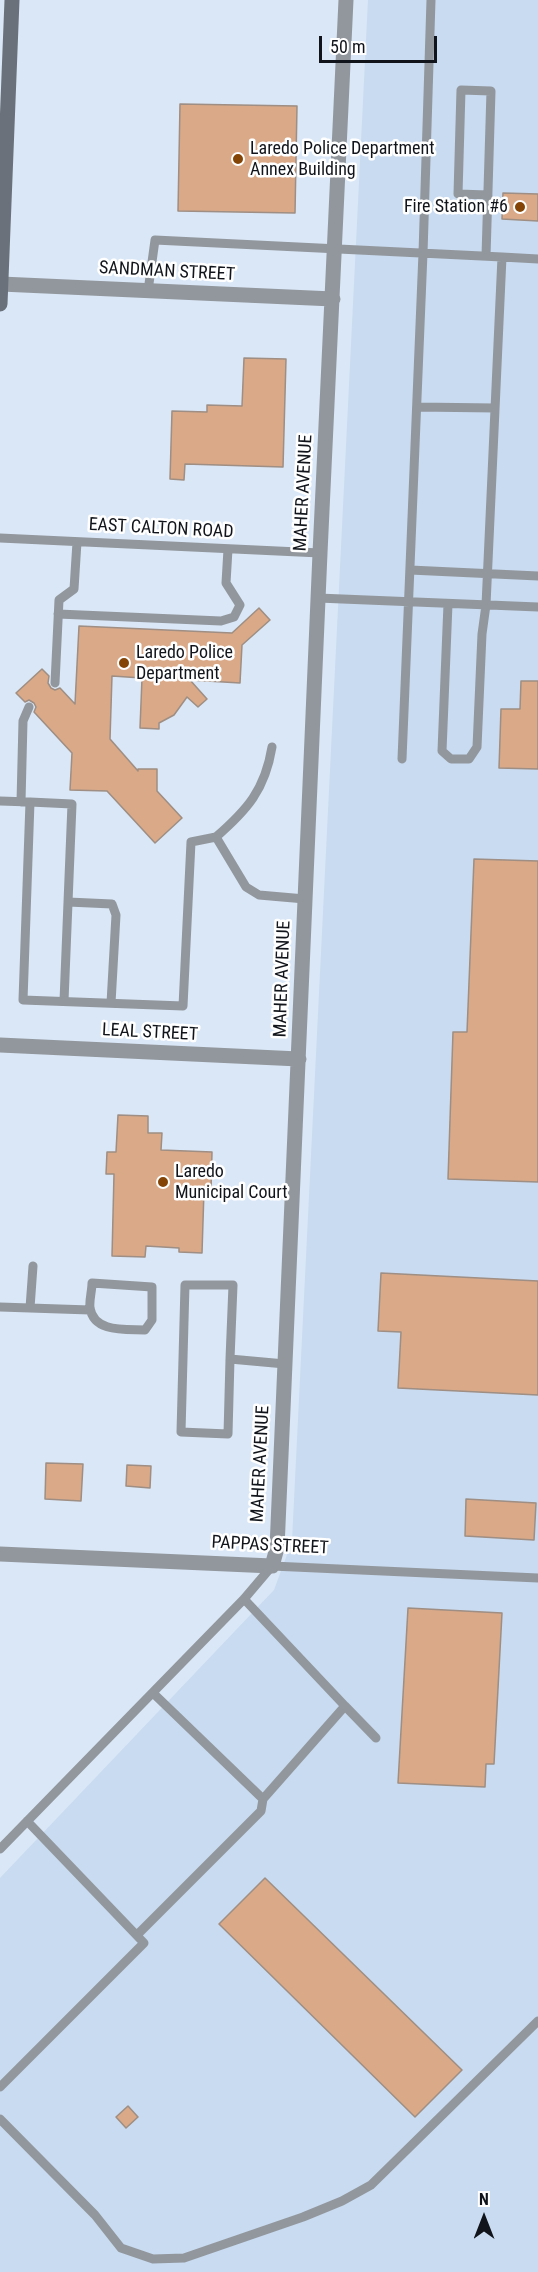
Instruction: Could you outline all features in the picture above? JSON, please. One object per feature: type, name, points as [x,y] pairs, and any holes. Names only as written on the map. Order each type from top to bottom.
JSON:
[{"type":"street","points":[[0,304],[12,0]]},
{"type":"street","name":"MAHER AVENUE","points":[[272,1566],[277,1548],[346,0]]},
{"type":"street","name":"SANDMAN STREET","points":[[0,284],[333,299]]},
{"type":"street","name":"LEAL STREET","points":[[0,1045],[299,1059]]},
{"type":"street","name":"PAPPAS STREET","points":[[0,1554],[272,1566]]},
{"type":"lane","points":[[402,759],[431,0]]},
{"type":"lane","points":[[486,256],[488,195],[491,91],[461,90],[458,194],[488,195]]},
{"type":"lane","points":[[148,291],[155,240],[538,259]]},
{"type":"lane","points":[[448,603],[442,751],[451,759],[469,759],[477,747],[482,634],[488,574],[502,257]]},
{"type":"lane","points":[[417,406],[495,408]]},
{"type":"lane","name":"EAST CALTON ROAD","points":[[0,538],[320,553]]},
{"type":"lane","points":[[55,683],[59,600],[74,589],[77,542]]},
{"type":"lane","points":[[58,614],[220,621],[234,617],[240,605],[226,584],[228,549]]},
{"type":"lane","points":[[410,570],[538,576]]},
{"type":"lane","points":[[318,598],[538,607]]},
{"type":"lane","points":[[29,707],[23,721],[26,802],[23,1000],[183,1006],[191,842],[216,837],[240,816],[261,786],[268,770],[272,747]]},
{"type":"lane","points":[[0,801],[72,804],[64,1001]]},
{"type":"lane","points":[[216,837],[246,887],[259,895],[306,899]]},
{"type":"lane","points":[[68,902],[112,904],[116,915],[111,1003]]},
{"type":"lane","points":[[30,1308],[33,1266]]},
{"type":"lane","points":[[92,1283],[152,1287],[152,1320],[145,1330],[108,1329],[99,1323],[90,1310],[92,1283]]},
{"type":"lane","points":[[186,1285],[233,1286],[230,1359],[228,1434],[181,1432],[186,1285]]},
{"type":"lane","points":[[0,1307],[90,1310]]},
{"type":"lane","points":[[230,1359],[285,1364]]},
{"type":"lane","name":"PAPPAS STREET","points":[[272,1566],[538,1578]]},
{"type":"lane","name":"MAHER AVENUE","points":[[0,1849],[244,1599],[272,1566]]},
{"type":"lane","points":[[244,1599],[376,1738]]},
{"type":"lane","points":[[153,1693],[263,1799]]},
{"type":"lane","points":[[136,1935],[261,1811],[263,1799],[345,1706]]},
{"type":"lane","points":[[0,2087],[144,1942],[27,1821]]},
{"type":"lane","points":[[0,2119],[95,2215],[121,2248],[153,2259],[184,2258],[303,2217],[342,2201],[371,2185],[538,2022]]},
{"type":"shaded area","points":[[368,0],[538,0],[538,2272],[0,2272],[0,1878],[274,1590],[292,1541]]},
{"type":"building","name":"Laredo Police Department Annex Building","points":[[180,104],[297,106],[295,213],[178,211]]},
{"type":"building","name":"Fire Station #6","points":[[503,193],[538,194],[538,221],[502,219]]},
{"type":"building","points":[[244,358],[286,359],[283,467],[185,464],[184,480],[170,479],[172,411],[207,412],[207,405],[242,406]]},
{"type":"building","points":[[259,608],[270,620],[242,645],[240,683],[190,680],[207,699],[198,707],[187,697],[174,715],[159,723],[159,729],[140,728],[142,678],[112,676],[110,739],[138,771],[138,769],[157,769],[157,791],[182,818],[155,843],[107,791],[70,790],[72,753],[34,712],[36,707],[34,703],[29,700],[25,702],[16,693],[42,669],[49,676],[48,683],[51,688],[55,690],[60,688],[75,704],[79,626],[232,633]]},
{"type":"building","points":[[521,681],[538,681],[538,769],[499,768],[501,709],[520,709]]},
{"type":"building","points":[[474,859],[538,861],[538,1182],[448,1179],[453,1032],[467,1032]]},
{"type":"building","name":"Laredo Municipal Court","points":[[118,1115],[148,1116],[148,1133],[162,1133],[161,1150],[212,1152],[211,1191],[204,1190],[202,1253],[179,1252],[179,1248],[146,1246],[145,1257],[112,1256],[114,1174],[106,1174],[107,1152],[116,1152]]},
{"type":"building","points":[[381,1273],[538,1281],[538,1395],[398,1388],[401,1332],[378,1331]]},
{"type":"building","points":[[46,1463],[83,1464],[81,1501],[45,1499]]},
{"type":"building","points":[[127,1465],[151,1466],[150,1488],[126,1486]]},
{"type":"building","points":[[466,1499],[536,1503],[534,1540],[465,1536]]},
{"type":"building","points":[[408,1608],[502,1613],[494,1764],[486,1764],[485,1787],[398,1783]]},
{"type":"building","points":[[265,1878],[462,2070],[415,2117],[219,1924]]},
{"type":"building","points":[[128,2106],[138,2117],[126,2128],[116,2117]]},
{"type":"place","name":"Laredo Police Department Annex Building","points":[[238,159]]},
{"type":"place","name":"Fire Station #6","points":[[520,207]]},
{"type":"place","name":"Laredo Police Department","points":[[124,663]]},
{"type":"place","name":"Laredo Municipal Court","points":[[163,1182]]}]
